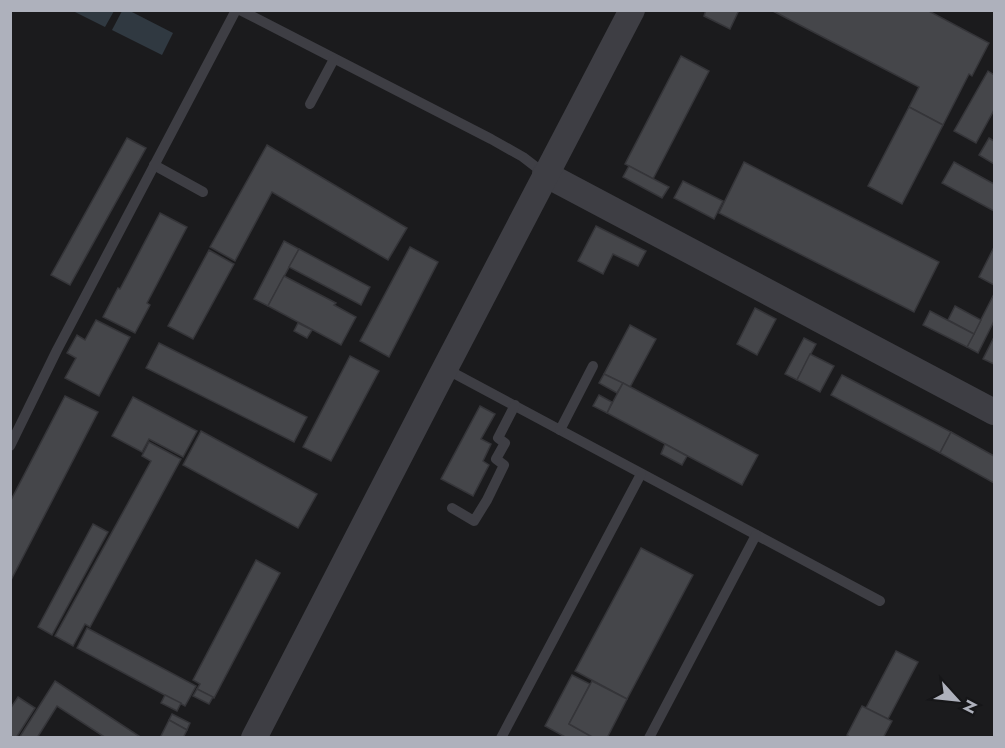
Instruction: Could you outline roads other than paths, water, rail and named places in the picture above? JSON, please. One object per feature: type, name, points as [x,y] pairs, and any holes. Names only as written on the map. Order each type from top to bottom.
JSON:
[{"type":"street","points":[[254,738],[632,10]]},
{"type":"street","points":[[546,174],[994,412]]},
{"type":"lane","points":[[10,446],[57,350],[238,10],[491,139],[523,157],[546,174]]},
{"type":"lane","points":[[310,104],[334,58]]},
{"type":"lane","points":[[154,165],[203,192]]},
{"type":"lane","points":[[560,430],[593,366]]},
{"type":"lane","points":[[446,369],[880,601]]},
{"type":"lane","points":[[452,508],[474,521],[487,501],[504,465],[496,459],[505,443],[498,438],[515,405]]},
{"type":"lane","points":[[501,738],[641,474]]},
{"type":"lane","points":[[649,738],[756,535]]}]
